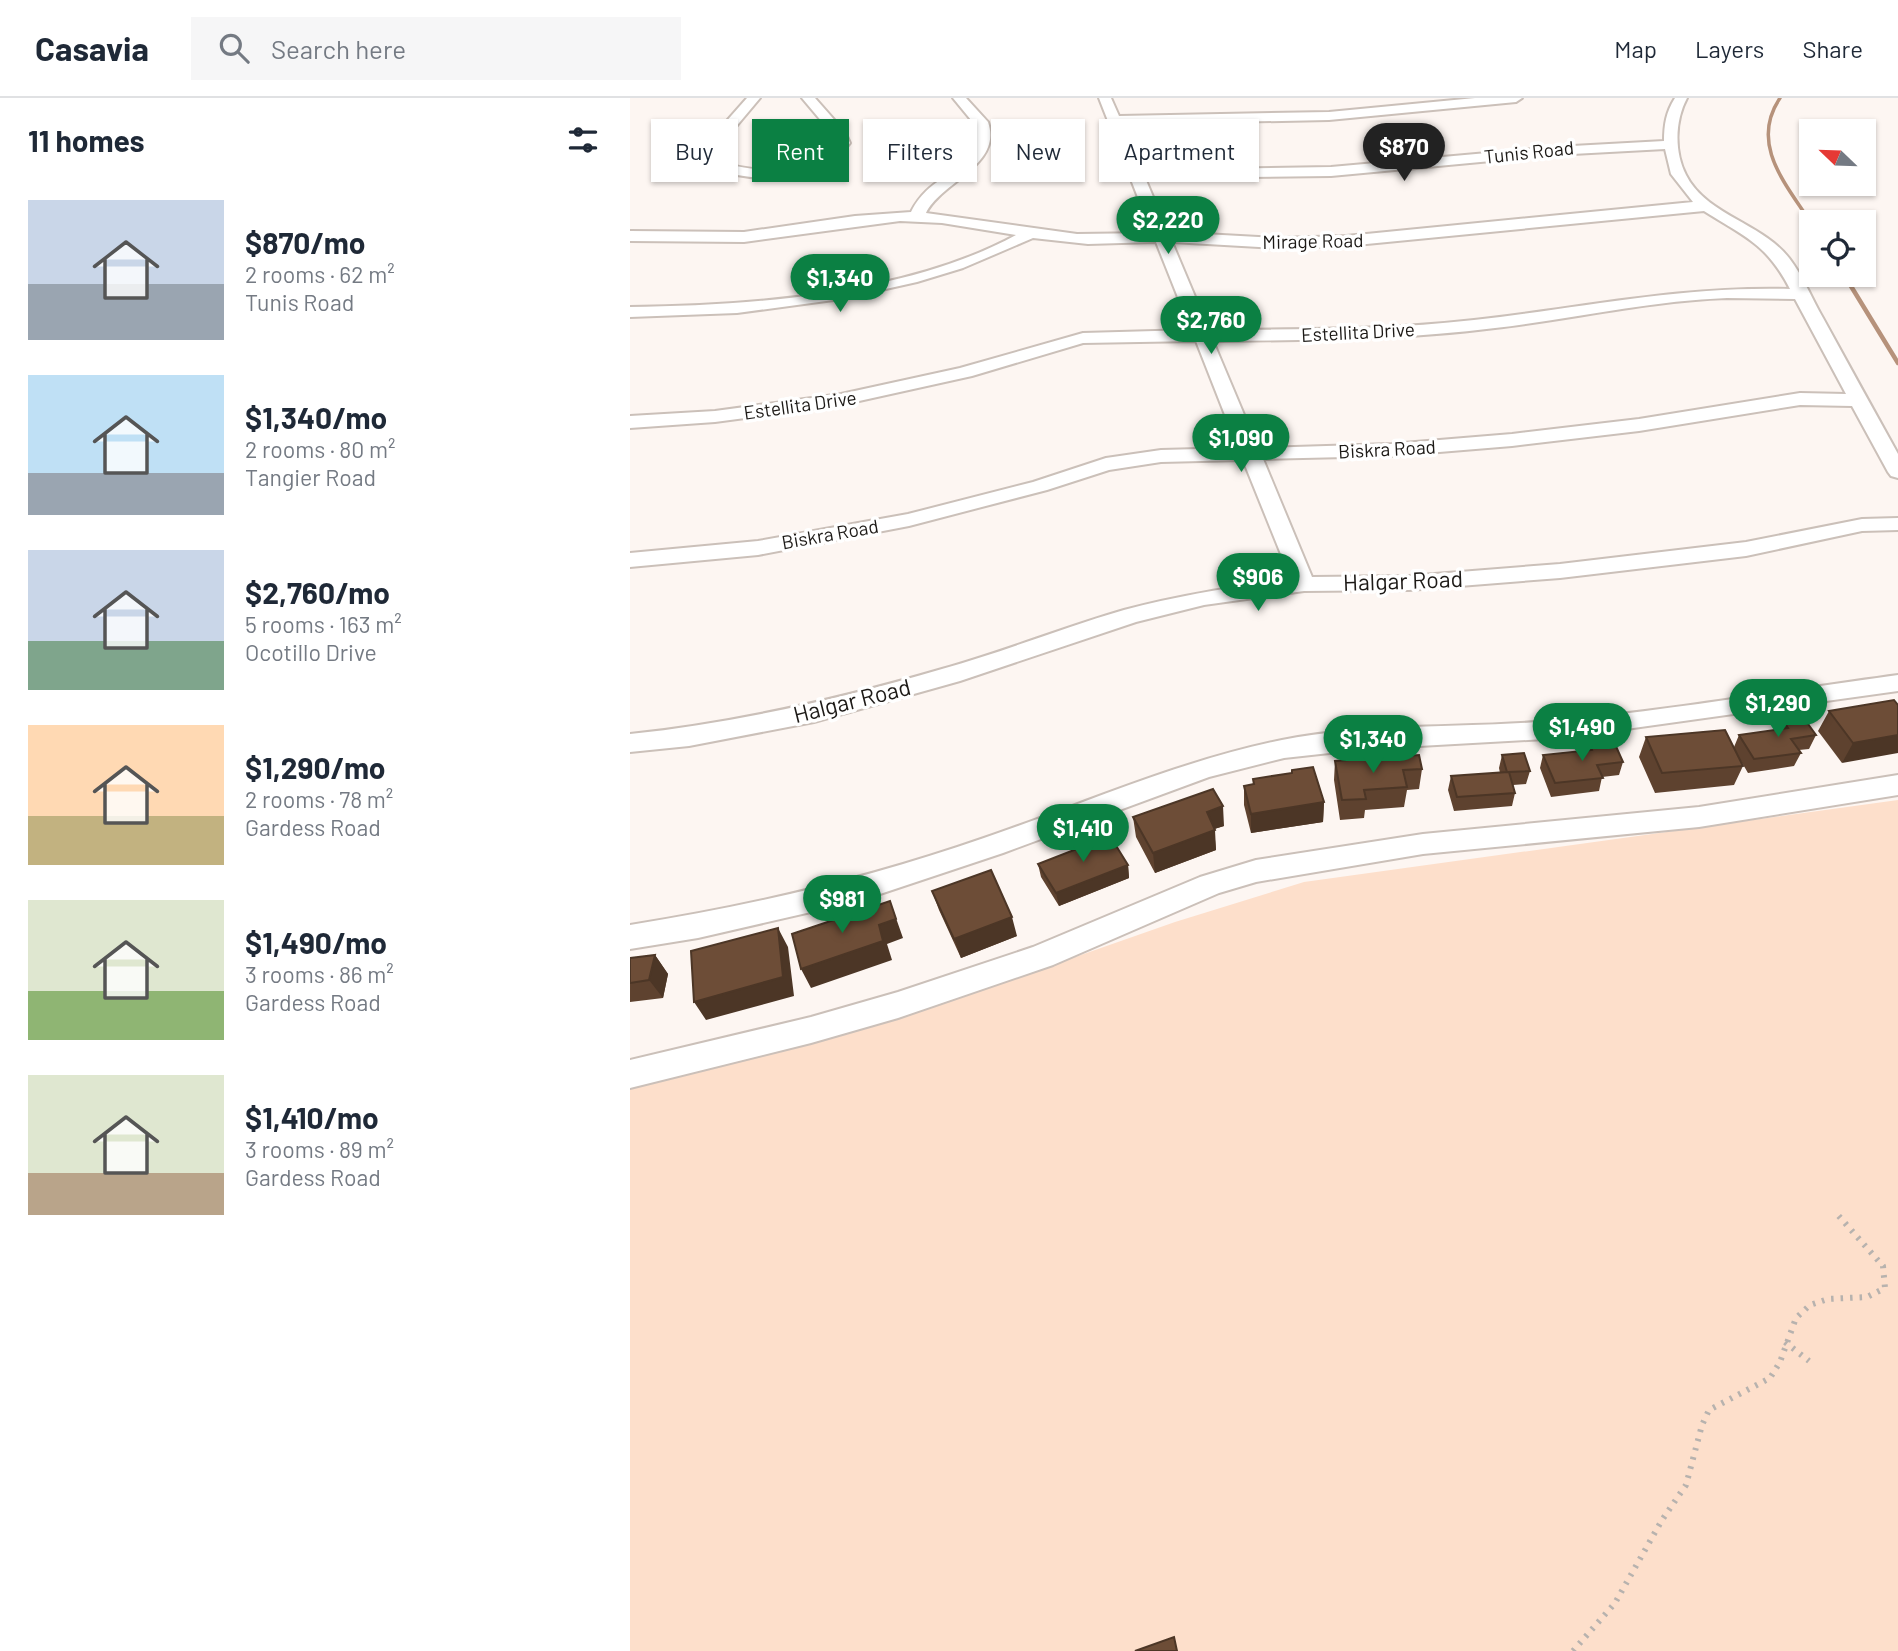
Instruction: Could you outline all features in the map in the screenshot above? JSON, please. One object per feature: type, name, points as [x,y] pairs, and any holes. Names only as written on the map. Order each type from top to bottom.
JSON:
[{"type":"street","points":[[754,98],[706,153],[706,160],[715,167],[734,172],[759,173],[786,171],[827,159],[842,142],[808,98]]},
{"type":"street","points":[[917,216],[921,204],[929,195],[973,163],[983,145],[983,125],[959,98]]},
{"type":"street","points":[[1105,98],[1114,119]]},
{"type":"street","points":[[1168,119],[1329,116],[1516,98]]},
{"type":"street","points":[[1681,98],[1671,121],[1671,145],[1681,182],[1704,206],[1768,244],[1783,261],[1898,472]]},
{"type":"street","name":"Tunis Road","points":[[1259,172],[1357,170],[1546,149],[1604,145],[1671,145]]},
{"type":"street","points":[[1139,182],[1304,584]]},
{"type":"street","name":"Mirage Road","points":[[630,236],[739,237],[876,218],[917,216],[962,219],[1031,233],[1079,239],[1163,237],[1256,243],[1376,240],[1617,212],[1704,206]]},
{"type":"street","points":[[630,312],[694,312],[778,306],[866,291],[954,267],[1012,244],[1031,233]]},
{"type":"street","name":"Estellita Drive","points":[[630,422],[688,420],[837,401],[967,372],[1083,338],[1334,335],[1455,327],[1571,314],[1681,296],[1743,292],[1800,294]]},
{"type":"street","name":"Biskra Road","points":[[630,559],[758,548],[909,520],[1040,486],[1106,464],[1161,456],[1391,450],[1512,440],[1639,425],[1800,399],[1859,400]]},
{"type":"street","name":"Halgar Road","points":[[630,743],[689,737],[814,713],[951,675],[1130,616],[1204,598],[1304,584],[1409,583],[1560,572],[1746,549],[1862,525],[1898,524]]},
{"type":"street","points":[[630,937],[698,926],[859,890],[993,846],[1203,769],[1284,750],[1366,740],[1562,729],[1898,683]]},
{"type":"street","points":[[630,1074],[811,1030],[898,1005],[1043,956],[1210,885],[1256,871],[1423,844],[1699,817],[1898,785]]},
{"type":"path","points":[[1573,1651],[1615,1603],[1667,1511],[1684,1488],[1698,1454],[1702,1421],[1709,1410],[1759,1385],[1776,1371],[1785,1342],[1798,1316],[1810,1304],[1867,1298],[1876,1296],[1885,1288],[1883,1266],[1838,1214]]},
{"type":"path","points":[[1785,1342],[1809,1361]]},
{"type":"shaded area","points":[[1898,800],[1898,1651],[630,1651],[630,1078],[699,1070],[950,1001],[1175,922],[1304,882]]},
{"type":"building","points":[[1894,700],[1898,705],[1898,735],[1853,743],[1829,711]]},
{"type":"building","points":[[1803,717],[1816,735],[1791,739],[1801,753],[1754,759],[1739,735],[1788,728],[1782,719]]},
{"type":"building","points":[[1725,730],[1743,766],[1662,773],[1646,737]]},
{"type":"building","points":[[1614,742],[1623,762],[1597,765],[1603,778],[1555,783],[1543,755],[1592,750],[1590,744]]},
{"type":"building","points":[[1524,753],[1530,771],[1509,772],[1515,793],[1457,797],[1451,776],[1507,772],[1502,755]]},
{"type":"building","points":[[1419,755],[1422,769],[1403,770],[1407,787],[1364,790],[1366,799],[1342,800],[1335,761]]},
{"type":"building","points":[[1313,767],[1324,802],[1251,814],[1244,786],[1254,784],[1253,779]]},
{"type":"building","points":[[1213,789],[1223,806],[1207,812],[1215,830],[1153,853],[1133,817]]},
{"type":"building","points":[[1110,836],[1128,865],[1056,893],[1038,864]]},
{"type":"building","points":[[991,870],[1012,917],[954,939],[932,891]]},
{"type":"building","points":[[890,901],[896,919],[879,925],[883,941],[801,969],[792,934]]},
{"type":"building","points":[[778,928],[783,977],[694,1002],[691,951]]},
{"type":"building","points":[[655,955],[649,980],[630,983],[630,958]]},
{"type":"building","points":[[1174,1637],[1177,1651],[1135,1651]]},
{"type":"waterway","points":[[1780,98],[1771,115],[1768,131],[1770,147],[1774,163],[1803,210]]},
{"type":"waterway","points":[[1852,287],[1898,363]]}]
